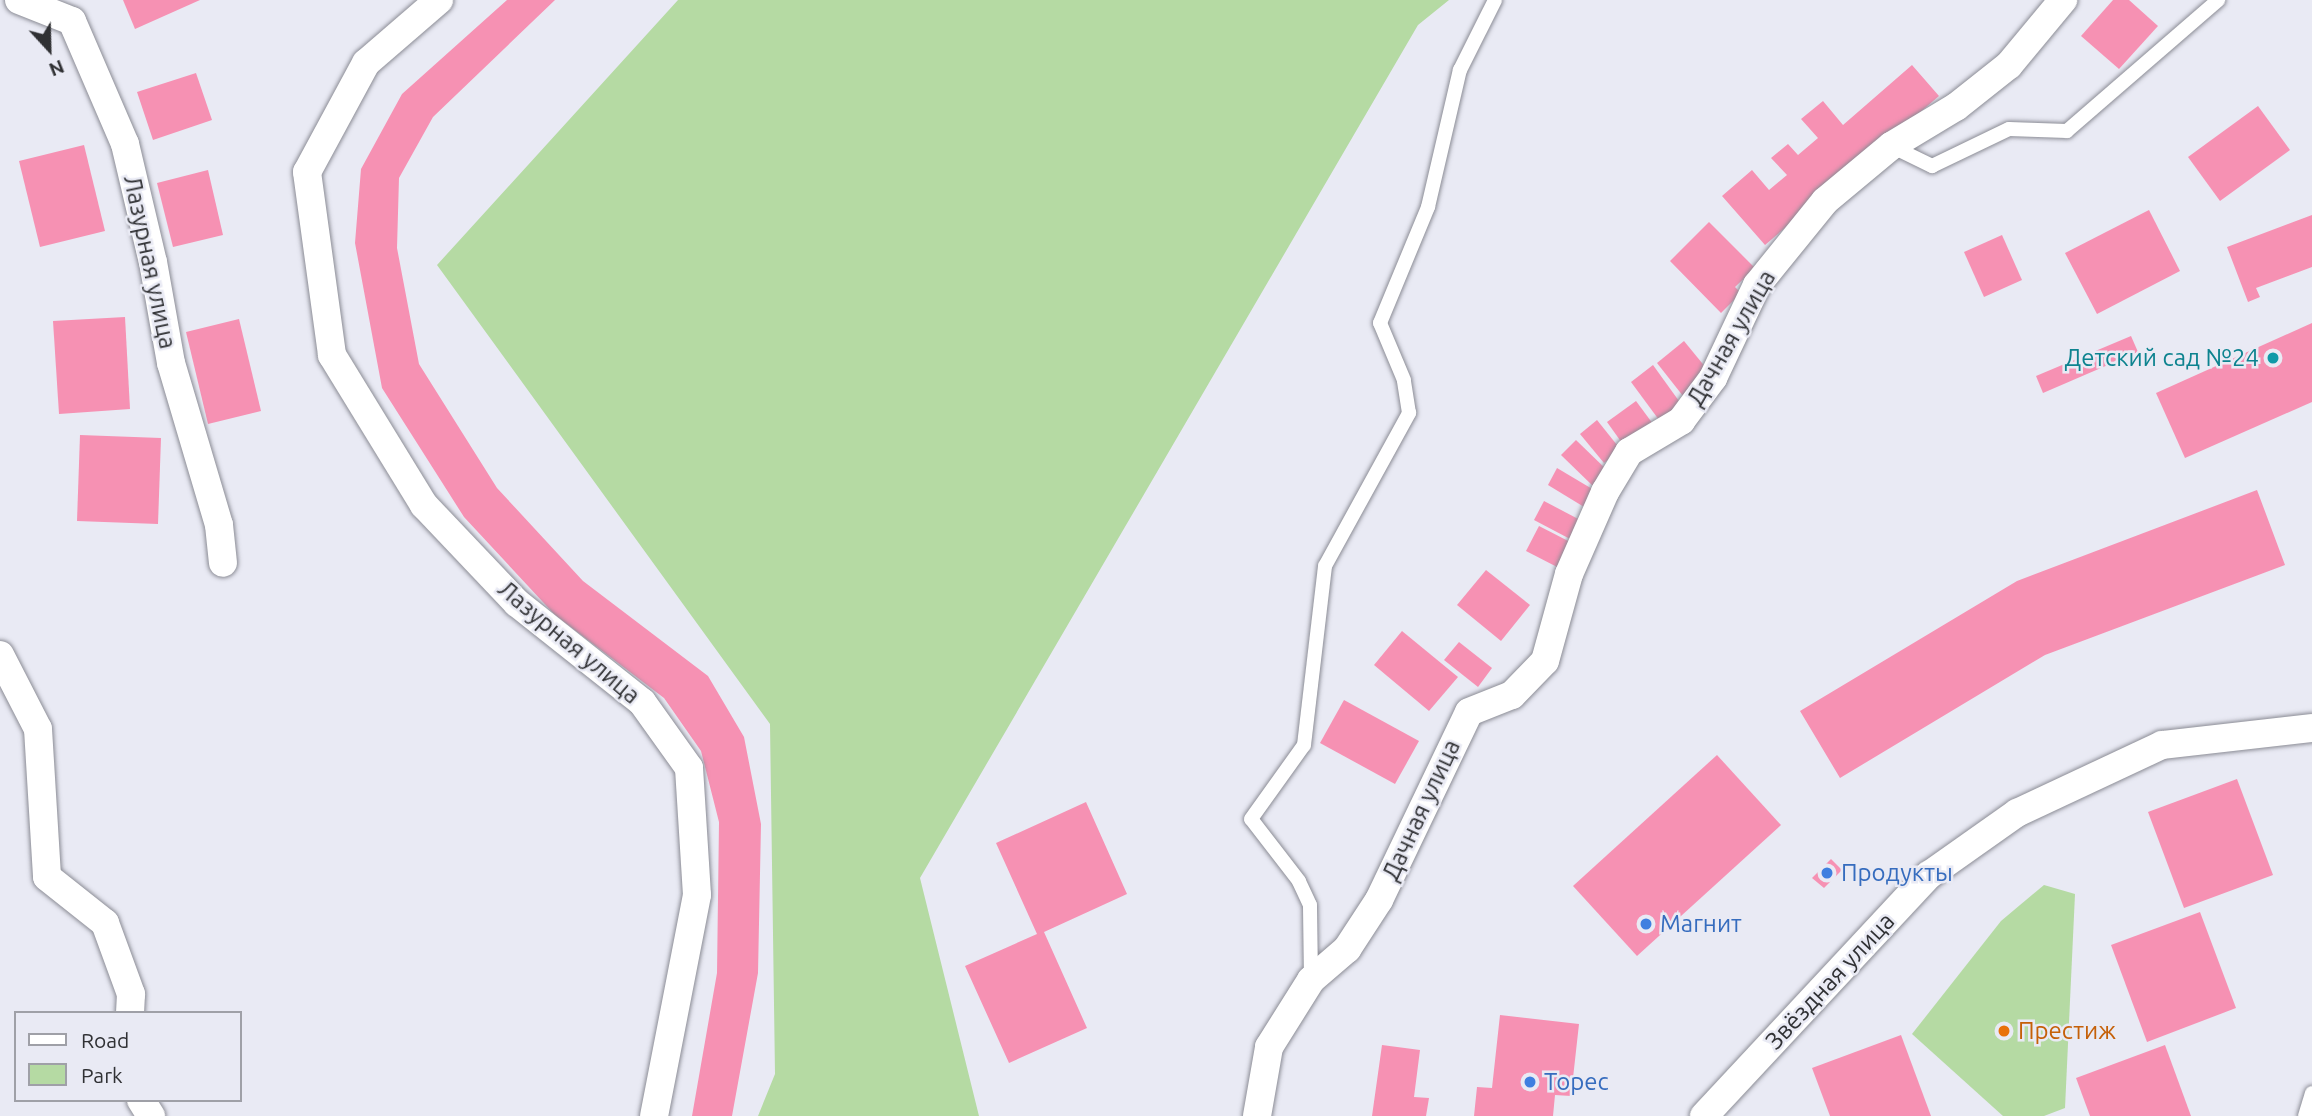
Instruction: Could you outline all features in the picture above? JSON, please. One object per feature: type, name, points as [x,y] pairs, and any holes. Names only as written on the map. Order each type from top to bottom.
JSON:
[{"type":"street","name":"Лазурная улица","points":[[19,0],[72,21],[125,144],[153,262],[171,363],[219,525],[223,563]]},
{"type":"street","name":"Лазурная улица","points":[[439,0],[366,63],[307,172],[332,355],[424,505],[517,603],[642,702],[689,768],[697,895],[654,1116]]},
{"type":"street","name":"Дачная улица","points":[[1257,1116],[1269,1047],[1311,981],[1347,949],[1379,900],[1469,712],[1512,695],[1545,661],[1569,573],[1605,492],[1629,453],[1682,421],[1713,379],[1756,285],[1825,201],[1891,146],[1956,107],[2009,65],[2063,0]]},
{"type":"street","points":[[0,655],[38,729],[47,877],[105,923],[131,994],[130,1011]]},
{"type":"street","name":"Звёздная улица","points":[[1704,1116],[1930,875],[2017,813],[2162,745],[2312,728]]},
{"type":"lane","points":[[1311,981],[1310,905],[1299,881],[1251,819],[1304,745],[1325,566],[1409,413],[1404,380],[1380,323],[1428,207],[1460,70],[1494,0]]},
{"type":"lane","points":[[1891,146],[1932,166],[2009,129],[2067,131],[2218,0]]},
{"type":"lane","points":[[2305,1116],[2312,1093]]},
{"type":"green space","points":[[678,0],[1449,0],[1418,25],[920,878],[979,1116],[758,1116],[775,1074],[770,724],[437,265]]},
{"type":"green space","points":[[2044,885],[2075,894],[2065,1108],[2044,1116],[2003,1116],[1912,1034],[2001,921]]},
{"type":"building","points":[[123,0],[200,0],[135,29]]},
{"type":"building","points":[[507,0],[555,0],[433,117],[399,178],[397,248],[419,364],[497,488],[583,581],[708,676],[744,737],[761,824],[758,973],[732,1116],[692,1116],[717,973],[719,822],[701,751],[664,698],[555,615],[464,517],[382,388],[355,243],[361,169],[402,94]]},
{"type":"building","points":[[2113,0],[2129,0],[2158,26],[2119,69],[2081,36]]},
{"type":"building","points":[[1912,65],[1939,96],[1765,245],[1722,196],[1752,170],[1769,190],[1787,175],[1771,158],[1788,144],[1798,155],[1818,138],[1801,119],[1823,101],[1843,125]]},
{"type":"building","points":[[196,73],[212,120],[153,140],[137,92]]},
{"type":"building","points":[[2258,106],[2290,150],[2220,201],[2188,157]]},
{"type":"building","points":[[84,145],[105,231],[40,247],[19,161]]},
{"type":"building","points":[[208,170],[223,235],[173,247],[157,183]]},
{"type":"building","points":[[2149,210],[2180,271],[2097,314],[2065,253]]},
{"type":"building","points":[[2312,215],[2312,267],[2256,288],[2260,297],[2248,302],[2227,247]]},
{"type":"building","points":[[1709,222],[1755,268],[1735,287],[1741,293],[1721,313],[1670,261]]},
{"type":"building","points":[[2002,235],[2022,280],[1984,297],[1964,252]]},
{"type":"building","points":[[125,317],[130,409],[59,414],[53,321]]},
{"type":"building","points":[[239,319],[261,411],[208,424],[186,332]]},
{"type":"building","name":"Детский сад №24","points":[[2312,323],[2312,402],[2185,458],[2156,393]]},
{"type":"building","points":[[2131,336],[2138,352],[2043,393],[2036,376]]},
{"type":"building","points":[[1684,341],[1711,374],[1683,396],[1657,363]]},
{"type":"building","points":[[1653,365],[1684,408],[1662,424],[1631,382]]},
{"type":"building","points":[[1636,401],[1656,428],[1627,450],[1607,422]]},
{"type":"building","points":[[1597,420],[1621,450],[1604,463],[1580,434]]},
{"type":"building","points":[[80,435],[161,438],[158,524],[77,521]]},
{"type":"building","points":[[1576,440],[1610,473],[1595,488],[1561,455]]},
{"type":"building","points":[[1557,468],[1599,493],[1589,510],[1548,485]]},
{"type":"building","points":[[2257,490],[2285,565],[2045,655],[1840,778],[1800,711],[2017,581]]},
{"type":"building","points":[[1544,501],[1582,521],[1572,540],[1534,520]]},
{"type":"building","points":[[1539,526],[1574,544],[1561,569],[1526,551]]},
{"type":"building","points":[[1486,570],[1530,605],[1501,641],[1457,605]]},
{"type":"building","points":[[1402,631],[1458,677],[1429,711],[1374,665]]},
{"type":"building","points":[[1459,642],[1492,668],[1478,687],[1444,660]]},
{"type":"building","points":[[1344,700],[1419,741],[1395,784],[1320,743]]},
{"type":"building","points":[[1717,755],[1781,825],[1637,956],[1573,886]]},
{"type":"building","points":[[2237,779],[2273,875],[2184,908],[2148,812]]},
{"type":"building","points":[[1086,802],[1127,894],[1044,932],[1087,1028],[1009,1063],[965,966],[1037,934],[996,843]]},
{"type":"building","points":[[1831,859],[1842,870],[1824,888],[1812,878]]},
{"type":"building","points":[[2200,912],[2236,1008],[2147,1042],[2111,945]]},
{"type":"building","points":[[1500,1015],[1579,1024],[1571,1096],[1555,1095],[1553,1116],[1474,1116],[1477,1087],[1492,1088]]},
{"type":"building","points":[[1901,1035],[1931,1116],[1830,1116],[1812,1068]]},
{"type":"building","points":[[1382,1045],[1420,1050],[1414,1097],[1429,1098],[1426,1116],[1372,1116]]},
{"type":"building","points":[[2165,1045],[2191,1116],[2090,1116],[2076,1078]]},
{"type":"place","name":"Детский сад №24","points":[[2273,358]]},
{"type":"place","name":"Продукты","points":[[1827,873]]},
{"type":"place","name":"Магнит","points":[[1646,924]]},
{"type":"place","name":"Престиж","points":[[2004,1031]]},
{"type":"place","name":"Торес","points":[[1530,1082]]}]
